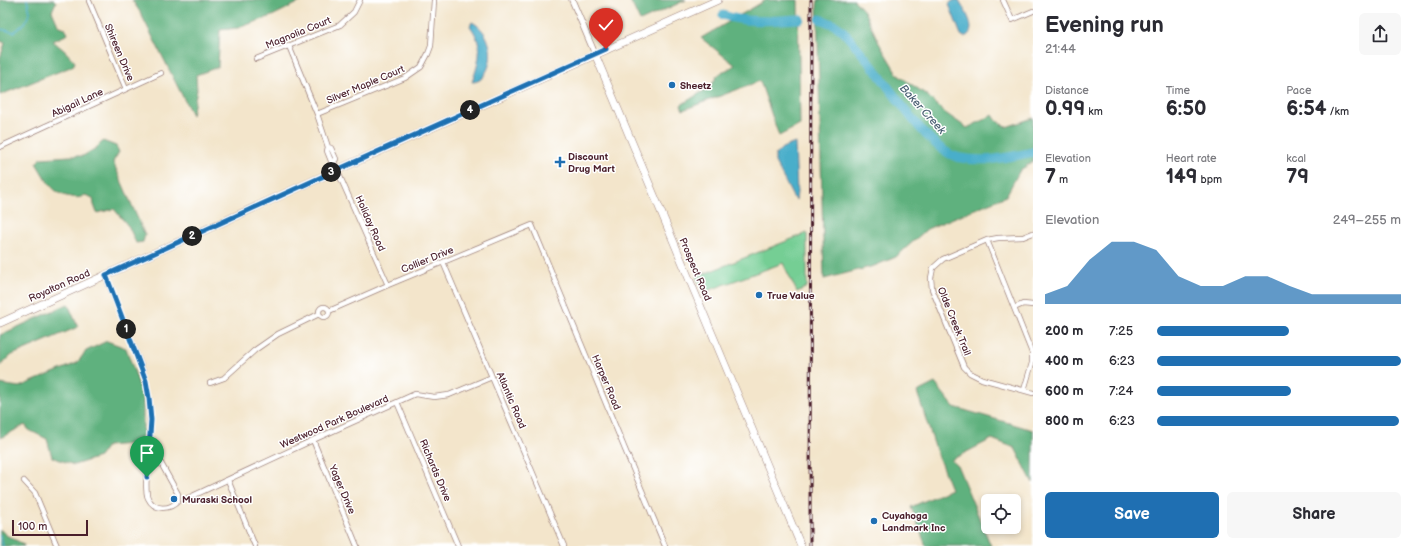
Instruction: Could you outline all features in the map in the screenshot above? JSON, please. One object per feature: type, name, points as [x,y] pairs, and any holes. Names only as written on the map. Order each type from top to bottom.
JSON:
[{"type":"main road","name":"Royalton Road","points":[[0,323],[337,170],[718,0]]},
{"type":"main road","name":"Prospect Road","points":[[595,54],[801,546]]},
{"type":"street","name":"Magnolia Court","points":[[256,59],[340,25],[354,12],[360,0]]},
{"type":"street","name":"Silver Maple Court","points":[[317,114],[405,78],[420,67],[431,46],[434,0]]},
{"type":"street","name":"Prospect Road","points":[[572,0],[595,54]]},
{"type":"street","points":[[1003,0],[1012,20],[1033,11]]},
{"type":"street","name":"Shireen Drive","points":[[89,1],[126,89]]},
{"type":"street","name":"Holiday Road","points":[[289,46],[317,114],[328,147],[331,148],[336,159],[334,162],[337,170],[388,285]]},
{"type":"street","name":"Abigail Lane","points":[[0,147],[161,73]]},
{"type":"street","name":"Collier Drive","points":[[210,383],[224,378],[255,350],[278,334],[319,314],[322,317],[326,317],[329,311],[532,226]]},
{"type":"street","name":"Harper Road","points":[[532,226],[665,546]]},
{"type":"street","name":"Olde Creek Trail","points":[[1033,233],[1024,237],[987,240],[943,259],[933,268],[930,278],[932,289],[956,349],[967,370],[982,380],[1033,393]]},
{"type":"street","points":[[987,240],[1014,308],[1031,343],[1032,363],[1024,390]]},
{"type":"street","name":"Atlantic Road","points":[[443,262],[564,546]]},
{"type":"street","points":[[106,275],[146,381],[151,420],[146,492],[152,503],[159,507],[166,508],[174,506],[178,501],[178,494],[157,456],[149,451]]},
{"type":"street","points":[[1014,308],[1023,304],[1033,305]]},
{"type":"street","name":"Westwood Park Boulevard","points":[[186,499],[415,394],[434,397],[449,396],[492,377]]},
{"type":"street","name":"Richards Drive","points":[[397,402],[458,546]]},
{"type":"street","name":"Yager Drive","points":[[313,440],[357,546]]},
{"type":"street","points":[[148,467],[161,463]]},
{"type":"street","points":[[228,480],[255,546]]},
{"type":"street","points":[[24,481],[35,493],[57,546]]},
{"type":"green space","points":[[0,0],[54,0],[56,2],[52,11],[58,25],[65,28],[68,34],[53,41],[75,62],[73,66],[0,95],[0,58],[5,43],[0,41]]},
{"type":"green space","points":[[132,0],[304,0],[272,16],[238,28],[220,30],[218,67],[196,75],[197,90],[192,115],[140,12]]},
{"type":"green space","points":[[630,0],[686,0],[640,21]]},
{"type":"green space","points":[[766,0],[798,0],[800,125],[779,136],[760,81],[683,110],[681,105],[711,86],[717,76],[735,65],[701,38]]},
{"type":"green space","points":[[818,0],[854,0],[864,11],[879,43],[898,75],[927,95],[944,112],[967,128],[993,115],[997,121],[1006,127],[1033,118],[1033,162],[1020,170],[1006,196],[927,229],[896,257],[874,266],[824,279],[817,5]]},
{"type":"green space","points":[[103,141],[116,146],[119,152],[113,162],[145,235],[143,242],[136,243],[129,227],[114,209],[97,213],[93,198],[85,195],[77,198],[65,196],[54,190],[36,163],[41,158],[83,156],[96,148]]},
{"type":"green space","points":[[807,233],[807,287],[797,292],[783,263],[704,292],[696,277]]},
{"type":"green space","points":[[68,304],[78,327],[12,355],[0,366],[0,335]]},
{"type":"green space","points":[[107,341],[126,348],[136,376],[143,398],[143,443],[107,446],[99,457],[74,465],[52,457],[47,439],[29,430],[25,425],[0,438],[0,384],[19,387],[77,363],[86,351]]},
{"type":"green space","points":[[935,383],[954,407],[1033,430],[1033,483],[1015,448],[992,439],[951,460],[957,465],[981,522],[981,534],[986,534],[991,546],[926,546],[911,507],[951,489],[939,459],[917,392]]},
{"type":"green space","points":[[0,529],[6,535],[24,546],[0,546]]},
{"type":"water","points":[[959,0],[971,25],[969,34],[964,37],[961,35],[949,4],[952,1]]},
{"type":"water","points":[[472,22],[478,26],[487,38],[490,60],[483,77],[480,80],[472,82],[478,64],[479,47],[474,31],[470,26]]},
{"type":"water","points":[[795,143],[796,200],[775,162],[775,155],[782,148]]},
{"type":"waterway","points":[[0,29],[14,32],[25,23],[30,12],[27,0]]},
{"type":"waterway","name":"Baker Creek","points":[[723,15],[742,20],[771,21],[800,19]]},
{"type":"waterway","name":"Baker Creek","points":[[820,19],[835,25],[842,30],[872,65],[920,128],[940,148],[951,155],[961,158],[988,160],[1033,152]]},
{"type":"waterway","points":[[0,535],[3,546]]},
{"type":"railway","points":[[810,546],[811,0]]},
{"type":"place","name":"Sheetz","points":[[672,85]]},
{"type":"place","name":"Discount Drug Mart","points":[[560,162]]},
{"type":"place","name":"True Value","points":[[759,295]]},
{"type":"place","name":"Muraski School","points":[[174,499]]},
{"type":"place","name":"Cuyahoga Landmark Inc","points":[[874,521]]},
{"type":"route","points":[[147,477],[151,420],[146,381],[106,275],[606,49]]}]
